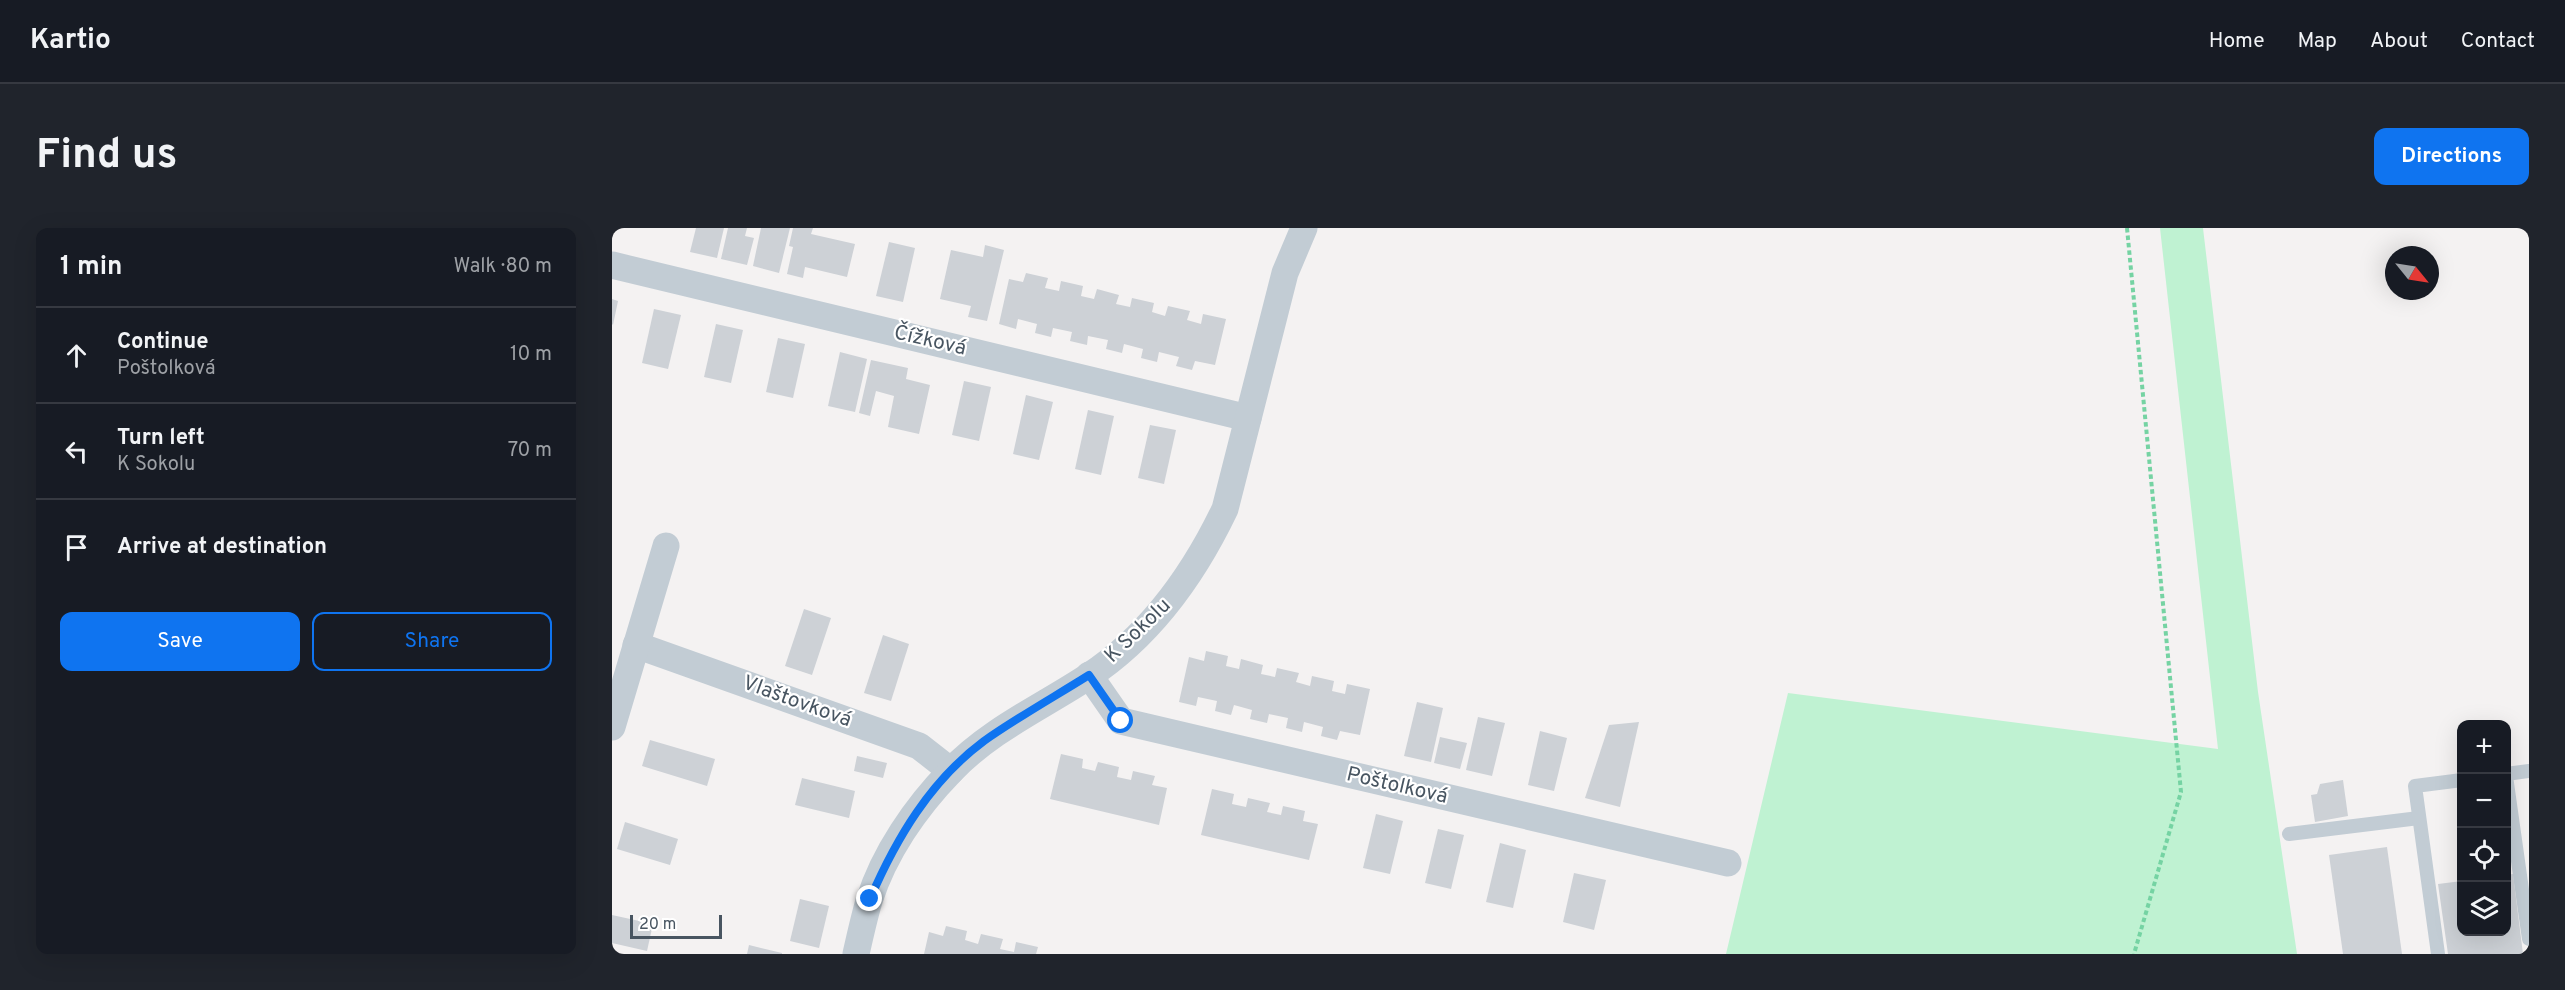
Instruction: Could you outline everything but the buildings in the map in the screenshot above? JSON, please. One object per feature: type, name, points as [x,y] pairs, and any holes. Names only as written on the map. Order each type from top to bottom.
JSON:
[{"type":"street","name":"K Sokolu","points":[[856,954],[870,899],[890,853],[917,811],[951,771],[983,742],[1089,675],[1120,652],[1148,626],[1183,584],[1209,543],[1225,509],[1284,273],[1304,228]]},
{"type":"street","name":"Čížková","points":[[612,265],[1248,418]]},
{"type":"street","points":[[612,726],[666,546]]},
{"type":"street","name":"Vlaštovková","points":[[636,645],[919,746],[951,771]]},
{"type":"street","name":"Poštolková","points":[[1089,675],[1121,721],[1728,863]]},
{"type":"lane","points":[[2511,774],[2529,771]]},
{"type":"lane","points":[[2438,954],[2415,786],[2457,781]]},
{"type":"lane","points":[[2511,811],[2529,939]]},
{"type":"lane","points":[[2289,834],[2419,818]]},
{"type":"path","points":[[2127,228],[2181,792],[2134,954]]},
{"type":"green space","points":[[2160,228],[2203,228],[2258,692],[2297,954],[1726,954],[1788,693],[2218,749]]},
{"type":"route","points":[[870,899],[890,853],[917,811],[951,771],[983,742],[1089,675],[1121,721]]}]
